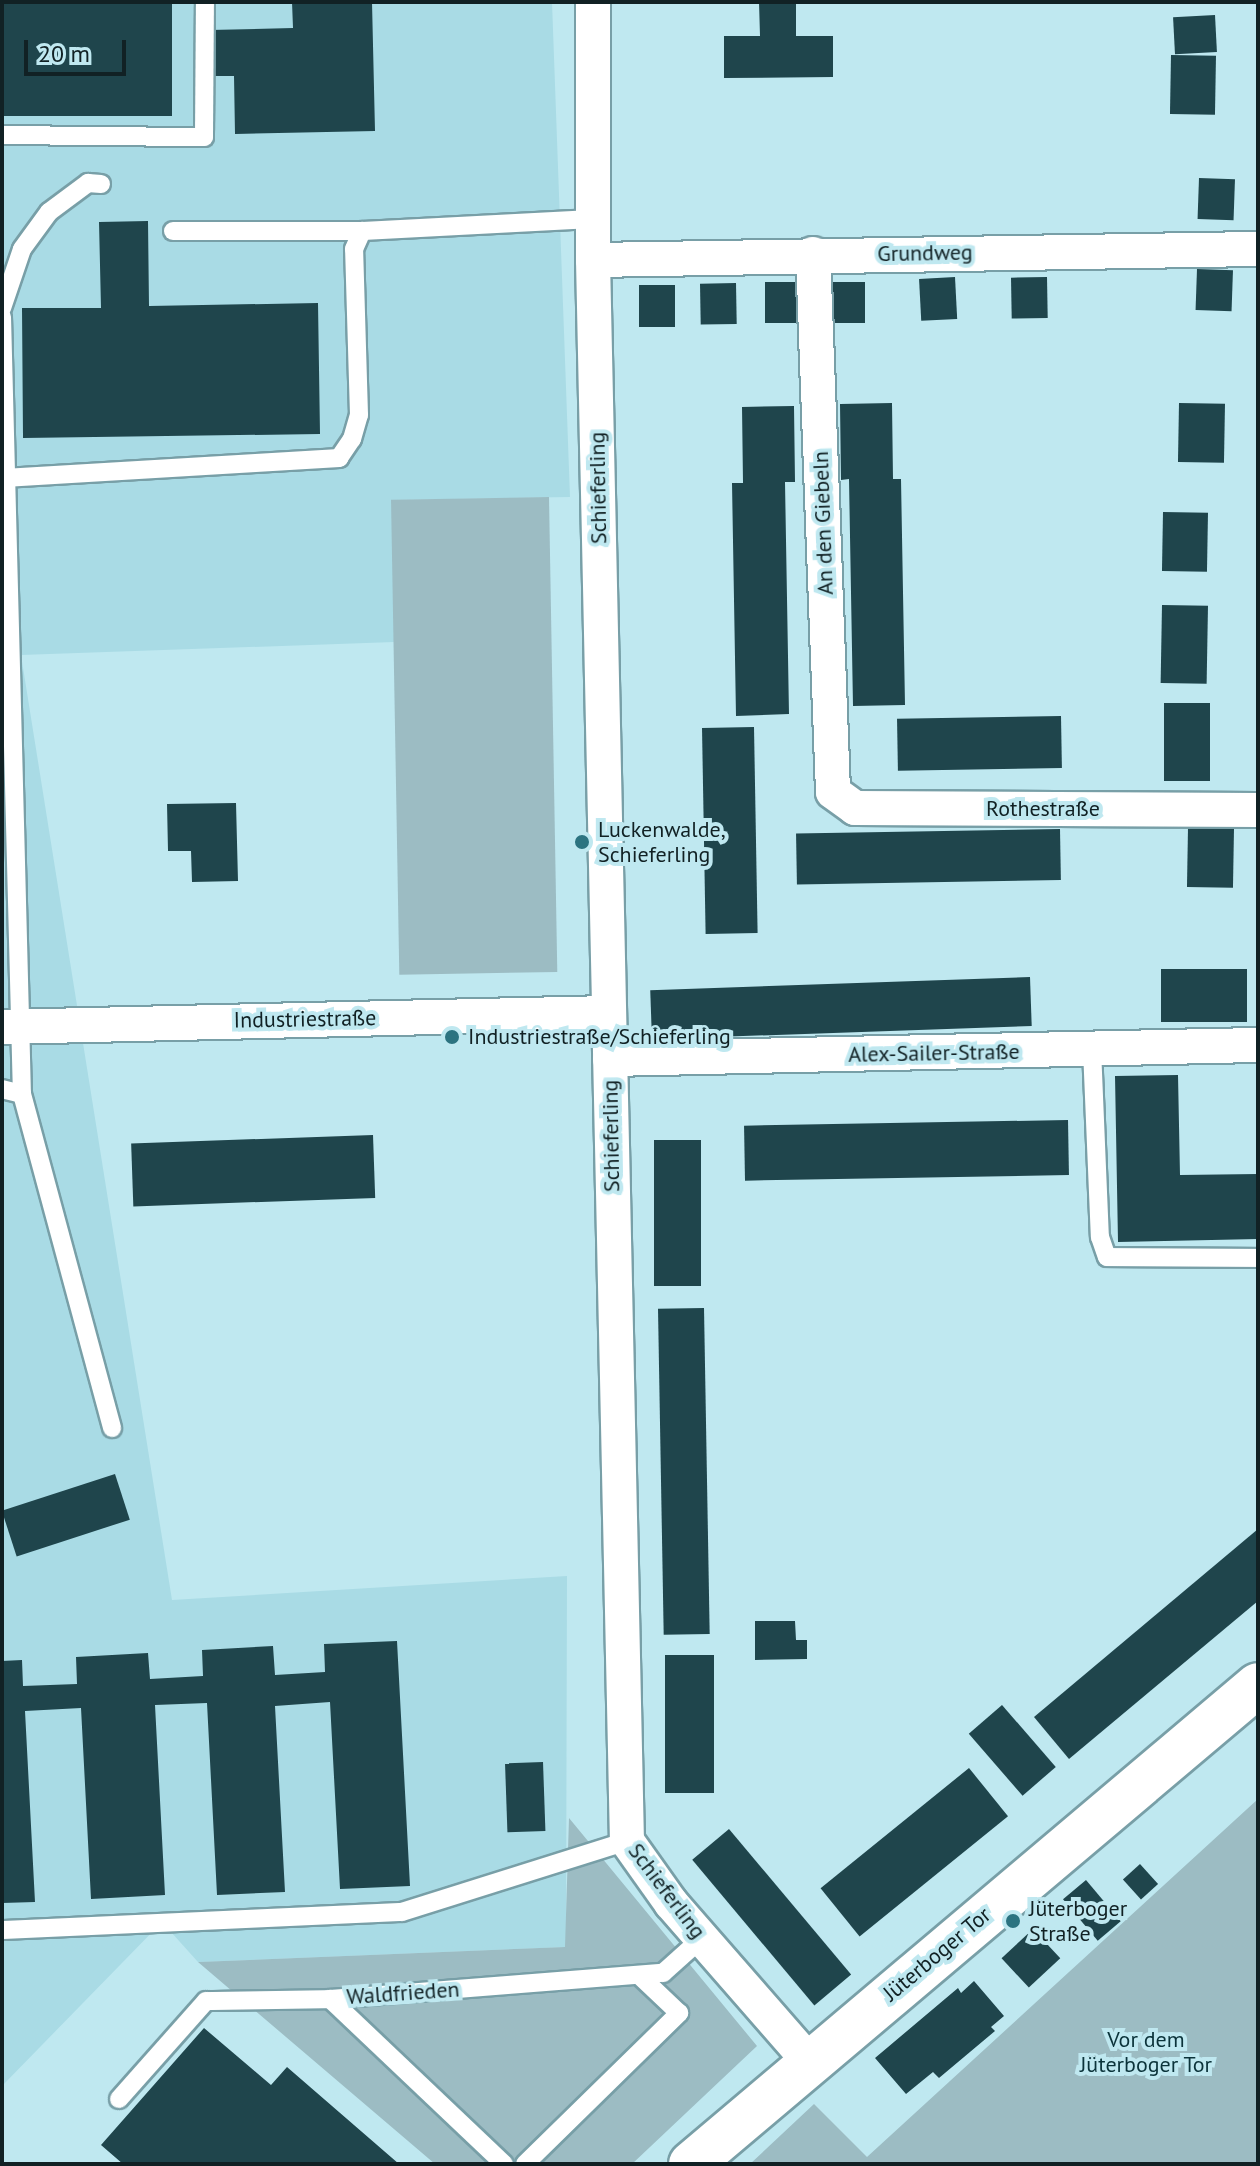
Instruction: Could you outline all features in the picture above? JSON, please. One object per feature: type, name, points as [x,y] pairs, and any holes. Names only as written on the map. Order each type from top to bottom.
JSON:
[{"type":"main road","name":"Jüterboger Tor","points":[[691,2164],[809,2061],[1258,1685]]},
{"type":"street","name":"Schieferling","points":[[593,2],[593,260],[627,1841],[702,1938],[809,2061]]},
{"type":"street","name":"Grundweg","points":[[593,260],[1258,249]]},
{"type":"street","name":"An den Giebeln","points":[[813,254],[833,792]]},
{"type":"street","name":"Rothestraße","points":[[833,792],[855,808],[1258,810]]},
{"type":"street","name":"Industriestraße","points":[[10,1026],[609,1013]]},
{"type":"street","name":"Alex-Sailer-Straße","points":[[610,1059],[1258,1045]]},
{"type":"lane","points":[[2,135],[204,137],[205,2]]},
{"type":"lane","points":[[2,308],[22,249],[49,212],[88,183],[101,184]]},
{"type":"lane","points":[[173,231],[362,231],[593,219]]},
{"type":"lane","points":[[4,478],[339,458],[352,439],[359,415],[354,249],[362,231]]},
{"type":"lane","points":[[2,317],[10,1026],[22,1094],[112,1428]]},
{"type":"lane","points":[[1092,1049],[1100,1237],[1107,1257],[1258,1258]]},
{"type":"lane","points":[[2,1089],[22,1094]]},
{"type":"lane","points":[[2,1930],[402,1912],[627,1841]]},
{"type":"lane","name":"Waldfrieden","points":[[330,1999],[663,1973],[702,1938]]},
{"type":"lane","points":[[525,2164],[679,2013],[639,1975]]},
{"type":"lane","points":[[119,2099],[206,2001],[330,1999]]},
{"type":"lane","name":"Waldfrieden","points":[[330,1999],[504,2164]]},
{"type":"shaded area","points":[[2,2],[552,2],[570,497],[392,500],[398,506],[394,642],[21,655],[172,1600],[567,1576],[566,1947],[198,1962],[162,1922],[2,2086]]},
{"type":"green space","points":[[549,497],[557,972],[399,975],[391,500]]},
{"type":"green space","name":"Vor dem Jüterboger Tor","points":[[1258,1799],[1258,2164],[750,2164],[814,2104],[867,2157]]},
{"type":"green space","points":[[569,1818],[757,2046],[632,2164],[435,2164],[198,1962],[565,1947]]},
{"type":"building","points":[[2,2],[172,2],[172,116],[2,116]]},
{"type":"building","points":[[292,2],[372,2],[375,131],[235,134],[234,76],[211,76],[210,30],[293,28]]},
{"type":"building","points":[[759,2],[796,2],[796,36],[833,36],[833,77],[724,78],[724,36],[760,36]]},
{"type":"building","points":[[1215,15],[1217,52],[1175,54],[1173,17]]},
{"type":"building","points":[[1171,55],[1216,56],[1215,115],[1170,114]]},
{"type":"building","points":[[1199,178],[1235,179],[1234,220],[1198,219]]},
{"type":"building","points":[[148,221],[149,306],[318,303],[320,434],[23,438],[22,308],[101,308],[99,222]]},
{"type":"building","points":[[1197,269],[1233,270],[1232,311],[1196,310]]},
{"type":"building","points":[[955,277],[957,319],[921,321],[919,279]]},
{"type":"building","points":[[1047,277],[1048,318],[1012,319],[1011,278]]},
{"type":"building","points":[[765,282],[801,282],[801,323],[765,323]]},
{"type":"building","points":[[829,282],[865,282],[865,323],[829,323]]},
{"type":"building","points":[[736,283],[737,324],[701,325],[700,284]]},
{"type":"building","points":[[639,285],[675,285],[675,327],[639,327]]},
{"type":"building","points":[[892,403],[893,479],[901,479],[905,705],[853,706],[849,479],[841,480],[840,404]]},
{"type":"building","points":[[1179,403],[1225,404],[1224,463],[1178,462]]},
{"type":"building","points":[[794,406],[795,482],[785,482],[789,714],[736,716],[732,483],[743,483],[742,407]]},
{"type":"building","points":[[1163,512],[1208,513],[1207,572],[1162,571]]},
{"type":"building","points":[[1162,605],[1208,606],[1207,684],[1161,683]]},
{"type":"building","points":[[1164,703],[1210,703],[1210,781],[1164,781]]},
{"type":"building","points":[[1061,716],[1062,768],[898,771],[897,719]]},
{"type":"building","points":[[754,727],[758,933],[706,934],[702,728]]},
{"type":"building","points":[[236,803],[238,881],[192,882],[191,851],[168,851],[167,804]]},
{"type":"building","points":[[1188,828],[1234,829],[1233,888],[1187,887]]},
{"type":"building","points":[[1060,829],[1061,880],[797,885],[796,834]]},
{"type":"building","points":[[1161,969],[1247,969],[1247,1022],[1161,1022]]},
{"type":"building","points":[[1030,977],[1032,1026],[652,1039],[650,990]]},
{"type":"building","points":[[1178,1075],[1180,1175],[1258,1174],[1258,1239],[1118,1242],[1115,1076]]},
{"type":"building","points":[[1068,1120],[1069,1175],[745,1181],[744,1126]]},
{"type":"building","points":[[373,1135],[375,1198],[133,1206],[131,1143]]},
{"type":"building","points":[[654,1140],[701,1140],[701,1286],[654,1286]]},
{"type":"building","points":[[704,1308],[710,1634],[664,1635],[658,1309]]},
{"type":"building","points":[[115,1474],[130,1520],[17,1556],[2,1511]]},
{"type":"building","points":[[1258,1529],[1258,1601],[1069,1759],[1034,1717]]},
{"type":"building","points":[[755,1621],[795,1621],[796,1640],[807,1640],[807,1659],[755,1660]]},
{"type":"building","points":[[397,1641],[410,1886],[340,1889],[330,1702],[275,1706],[285,1892],[217,1895],[207,1703],[155,1705],[165,1895],[91,1899],[81,1708],[25,1711],[35,1902],[2,1903],[2,1661],[22,1660],[23,1686],[77,1684],[76,1657],[148,1653],[150,1679],[203,1676],[202,1650],[273,1646],[275,1675],[325,1672],[324,1644]]},
{"type":"building","points":[[665,1655],[714,1655],[714,1793],[665,1793]]},
{"type":"building","points":[[1002,1705],[1056,1767],[1023,1796],[969,1734]]},
{"type":"building","points":[[543,1762],[545,1831],[507,1832],[505,1763]]},
{"type":"building","points":[[969,1768],[1008,1816],[860,1936],[821,1888]]},
{"type":"building","points":[[729,1829],[851,1975],[814,2005],[692,1860]]},
{"type":"building","points":[[1140,1864],[1158,1884],[1141,1899],[1123,1879]]},
{"type":"building","points":[[1086,1880],[1121,1921],[1098,1941],[1063,1899]]},
{"type":"building","points":[[1033,1929],[1060,1958],[1029,1988],[1002,1958]]},
{"type":"building","points":[[974,1981],[1004,2016],[991,2027],[995,2031],[939,2078],[933,2072],[906,2094],[875,2058],[958,1988],[961,1993]]},
{"type":"building","points":[[204,2028],[271,2085],[287,2067],[399,2164],[123,2164],[101,2145]]},
{"type":"place","name":"Luckenwalde, Schieferling","points":[[582,842]]},
{"type":"place","name":"Industriestraße/Schieferling","points":[[452,1037]]},
{"type":"place","name":"Jüterboger Straße","points":[[1013,1921]]}]
